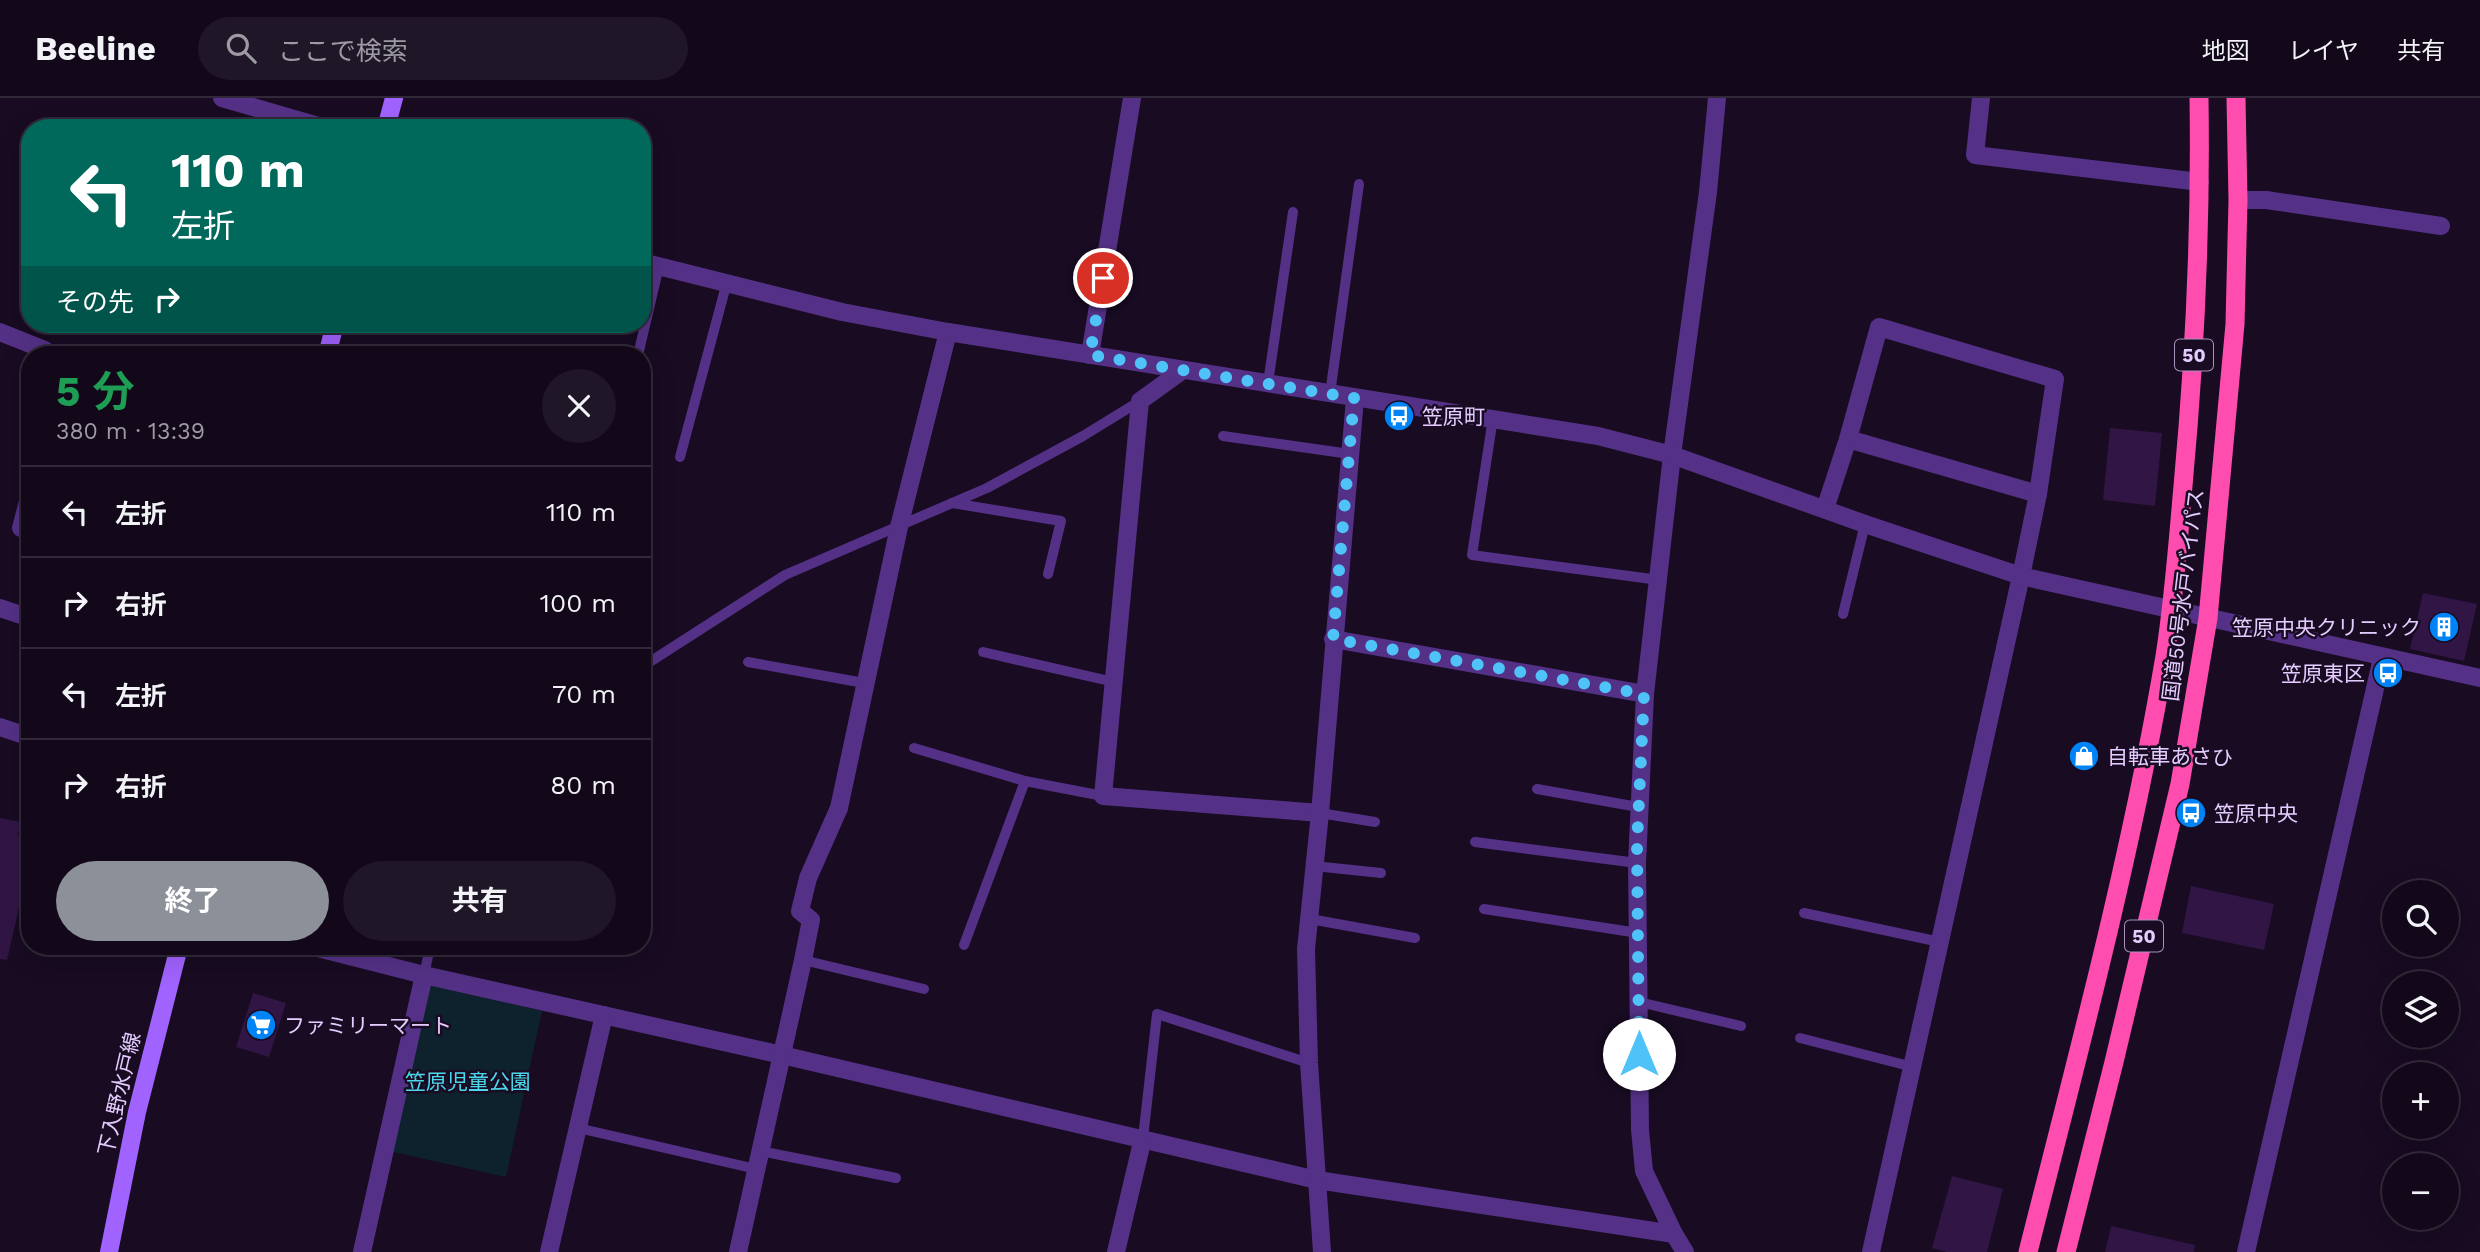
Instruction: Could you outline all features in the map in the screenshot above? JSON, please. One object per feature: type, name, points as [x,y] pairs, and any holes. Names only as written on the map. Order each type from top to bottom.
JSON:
[{"type":"highway","name":"国道50号水戸バイパス","points":[[2028,1252],[2122,872],[2143,775],[2172,610],[2192,383],[2200,182],[2199,98]]},
{"type":"highway","name":"国道50号水戸バイパス","points":[[2066,1252],[2174,810],[2208,618],[2235,324],[2238,200],[2235,98]]},
{"type":"main road","points":[[388,119],[394,98]]},
{"type":"main road","name":"下入野水戸線","points":[[109,1252],[136,1112],[177,955]]},
{"type":"street","points":[[222,98],[294,119]]},
{"type":"street","points":[[1090,355],[1132,98]]},
{"type":"street","points":[[1685,1252],[1644,1171],[1640,1130],[1638,807],[1644,694],[1672,455],[1708,192],[1717,98]]},
{"type":"street","points":[[1981,98],[1975,155],[2200,182]]},
{"type":"street","points":[[2238,200],[2266,200],[2441,226]]},
{"type":"street","points":[[651,264],[842,312],[948,332],[1598,436],[1672,455],[2021,576],[2480,678]]},
{"type":"street","points":[[1825,509],[1848,439],[1878,327],[2055,379],[2038,494],[2021,576],[1871,1252]]},
{"type":"street","points":[[0,332],[35,346]]},
{"type":"street","points":[[738,1252],[811,920],[800,911],[808,878],[839,808],[899,527],[948,332]]},
{"type":"street","points":[[1183,370],[1140,401],[1103,796],[1320,813]]},
{"type":"street","points":[[1322,1252],[1309,1063],[1306,949],[1320,813],[1354,398]]},
{"type":"street","points":[[1848,439],[2038,494]]},
{"type":"street","points":[[0,608],[21,615]]},
{"type":"street","points":[[1333,639],[1644,694]]},
{"type":"street","points":[[2246,1252],[2382,657]]},
{"type":"street","points":[[0,727],[21,734]]},
{"type":"street","points":[[345,955],[1317,1180],[1674,1234]]},
{"type":"street","points":[[362,1252],[424,975]]},
{"type":"street","points":[[549,1252],[604,1015]]},
{"type":"street","points":[[1116,1252],[1143,1138]]},
{"type":"lane","points":[[1330,394],[1359,184]]},
{"type":"lane","points":[[1268,383],[1293,212]]},
{"type":"lane","points":[[680,457],[727,282]]},
{"type":"lane","points":[[651,661],[785,575],[987,488],[1083,436],[1140,401]]},
{"type":"lane","points":[[1493,418],[1472,555],[1659,580]]},
{"type":"lane","points":[[1223,436],[1350,454]]},
{"type":"lane","points":[[952,503],[1060,521],[1048,574]]},
{"type":"lane","points":[[1843,614],[1865,524]]},
{"type":"lane","points":[[984,652],[1114,682]]},
{"type":"lane","points":[[748,662],[864,683]]},
{"type":"lane","points":[[914,748],[1025,781],[1103,796]]},
{"type":"lane","points":[[964,945],[1025,781]]},
{"type":"lane","points":[[1537,789],[1638,807]]},
{"type":"lane","points":[[1320,813],[1375,822]]},
{"type":"lane","points":[[1475,842],[1637,863]]},
{"type":"lane","points":[[1314,866],[1381,873]]},
{"type":"lane","points":[[1484,909],[1639,933]]},
{"type":"lane","points":[[1804,913],[1940,942]]},
{"type":"lane","points":[[1310,919],[1415,938]]},
{"type":"lane","points":[[424,975],[428,955]]},
{"type":"lane","points":[[803,960],[924,989]]},
{"type":"lane","points":[[1639,1002],[1741,1026]]},
{"type":"lane","points":[[1143,1138],[1157,1014],[1309,1063]]},
{"type":"lane","points":[[1800,1038],[1913,1067]]},
{"type":"lane","points":[[578,1128],[756,1169]]},
{"type":"lane","points":[[760,1151],[896,1178]]},
{"type":"green space","name":"笠原児童公園","points":[[430,985],[542,1011],[506,1177],[393,1152]]},
{"type":"building","points":[[2110,428],[2162,433],[2155,506],[2103,500]]},
{"type":"building","name":"笠原中央クリニック","points":[[2423,593],[2477,604],[2464,661],[2410,649]]},
{"type":"building","points":[[0,818],[21,822],[18,835],[21,836],[21,899],[7,960],[0,959]]},
{"type":"building","points":[[2191,886],[2274,904],[2264,950],[2182,933]]},
{"type":"building","name":"ファミリーマート","points":[[253,993],[286,1003],[269,1057],[236,1047]]},
{"type":"building","points":[[1952,1176],[2003,1189],[1987,1252],[1947,1252],[1932,1248]]},
{"type":"building","points":[[2111,1226],[2195,1245],[2194,1252],[2105,1252]]},
{"type":"place","name":"笠原町","points":[[1399,416]]},
{"type":"place","name":"笠原中央クリニック","points":[[2444,627]]},
{"type":"place","name":"笠原東区","points":[[2388,673]]},
{"type":"place","name":"自転車あさひ","points":[[2084,756]]},
{"type":"place","name":"笠原中央","points":[[2191,813]]},
{"type":"place","name":"ファミリーマート","points":[[261,1025]]},
{"type":"route","points":[[1103,278],[1090,355],[1354,398],[1333,639],[1644,694],[1637,844],[1639,1054]]}]
